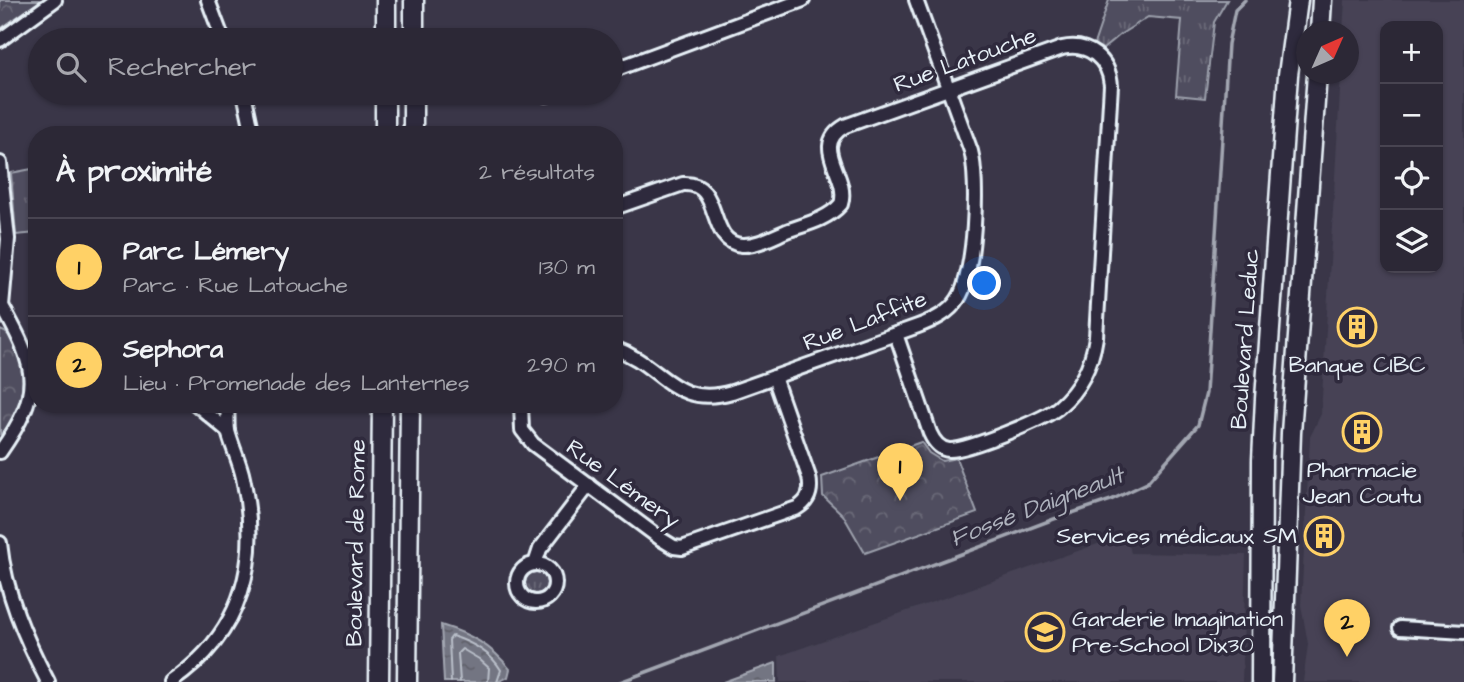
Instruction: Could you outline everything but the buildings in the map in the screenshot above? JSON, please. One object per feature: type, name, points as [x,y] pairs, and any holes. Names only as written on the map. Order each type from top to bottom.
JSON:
[{"type":"street","points":[[0,40],[55,0]]},
{"type":"street","points":[[208,0],[218,28]]},
{"type":"street","points":[[386,0],[386,28]]},
{"type":"street","points":[[414,0],[414,28]]},
{"type":"street","points":[[623,66],[772,5],[803,0]]},
{"type":"street","name":"Rue Laffite","points":[[623,352],[635,357],[680,390],[697,396],[721,396],[896,334],[949,310],[963,291],[969,272],[975,171],[971,151],[916,0]]},
{"type":"street","name":"Boulevard Leduc","points":[[1261,682],[1265,411],[1287,88],[1298,0]]},
{"type":"street","points":[[1321,21],[1322,0]]},
{"type":"street","name":"Rue Latouche","points":[[623,205],[683,184],[694,184],[706,193],[720,228],[729,240],[742,245],[765,239],[823,218],[841,204],[843,190],[829,150],[831,139],[845,126],[1066,47],[1090,50],[1105,65],[1111,85],[1095,343],[1080,383],[1057,409],[1039,420],[960,449],[948,450],[937,444],[930,433],[896,334]]},
{"type":"street","points":[[1282,682],[1291,441],[1316,84]]},
{"type":"street","points":[[247,105],[251,126]]},
{"type":"street","points":[[385,105],[385,126]]},
{"type":"street","points":[[413,105],[413,126]]},
{"type":"street","points":[[0,163],[8,239],[1,308],[27,354],[28,361]]},
{"type":"street","name":"Rue Lémery","points":[[521,413],[521,425],[528,439],[661,539],[674,547],[682,548],[801,505],[809,496],[811,484],[774,377]]},
{"type":"street","points":[[0,452],[26,411],[28,400]]},
{"type":"street","points":[[207,413],[228,431]]},
{"type":"street","points":[[171,682],[198,662],[212,646],[233,615],[243,590],[248,561],[249,512],[240,463],[228,431],[227,413]]},
{"type":"street","name":"Boulevard de Rome","points":[[379,682],[382,413]]},
{"type":"street","points":[[407,682],[410,413]]},
{"type":"street","points":[[535,564],[540,550],[589,485]]},
{"type":"street","points":[[0,542],[13,600],[33,653],[48,682]]},
{"type":"street","points":[[1400,628],[1464,632]]},
{"type":"shaded area","points":[[1345,0],[1464,0],[1464,682],[1303,682],[1308,644],[1301,605],[1310,437],[1321,414],[1340,84],[1359,84],[1359,21],[1344,21]]},
{"type":"shaded area","points":[[1126,534],[1131,553],[1246,555],[1242,682],[780,682],[779,656]]},
{"type":"green space","points":[[0,0],[41,0],[0,29]]},
{"type":"green space","points":[[1109,0],[1227,0],[1214,22],[1205,98],[1176,95],[1182,20],[1148,17],[1103,49],[1094,44]]},
{"type":"green space","points":[[28,170],[28,234],[16,235],[11,173]]},
{"type":"green space","points":[[0,330],[11,336],[18,348],[22,363],[22,380],[16,413],[9,426],[0,434]]},
{"type":"green space","points":[[921,442],[929,453],[942,461],[956,458],[977,513],[865,553],[843,515],[823,496],[822,477]]},
{"type":"green space","points":[[536,572],[544,575],[547,583],[544,591],[536,594],[528,591],[525,583],[528,575]]},
{"type":"water","points":[[441,625],[461,632],[487,647],[510,669],[508,677],[498,682],[444,682]]},
{"type":"water","points":[[776,663],[776,682],[723,682]]},
{"type":"waterway","name":"Fossé Daigneault","points":[[620,682],[1111,500],[1147,483],[1198,425],[1206,393],[1228,44],[1235,10],[1245,0]]},
{"type":"place","name":"Banque CIBC","points":[[1357,327]]},
{"type":"place","name":"Pharmacie Jean Coutu","points":[[1362,432]]},
{"type":"place","name":"Parc Lémery","points":[[900,501]]},
{"type":"place","name":"Services médicaux SM","points":[[1324,536]]},
{"type":"place","name":"Garderie Imagination Pre-School Dix30","points":[[1045,632]]},
{"type":"place","name":"Sephora","points":[[1347,657]]}]
